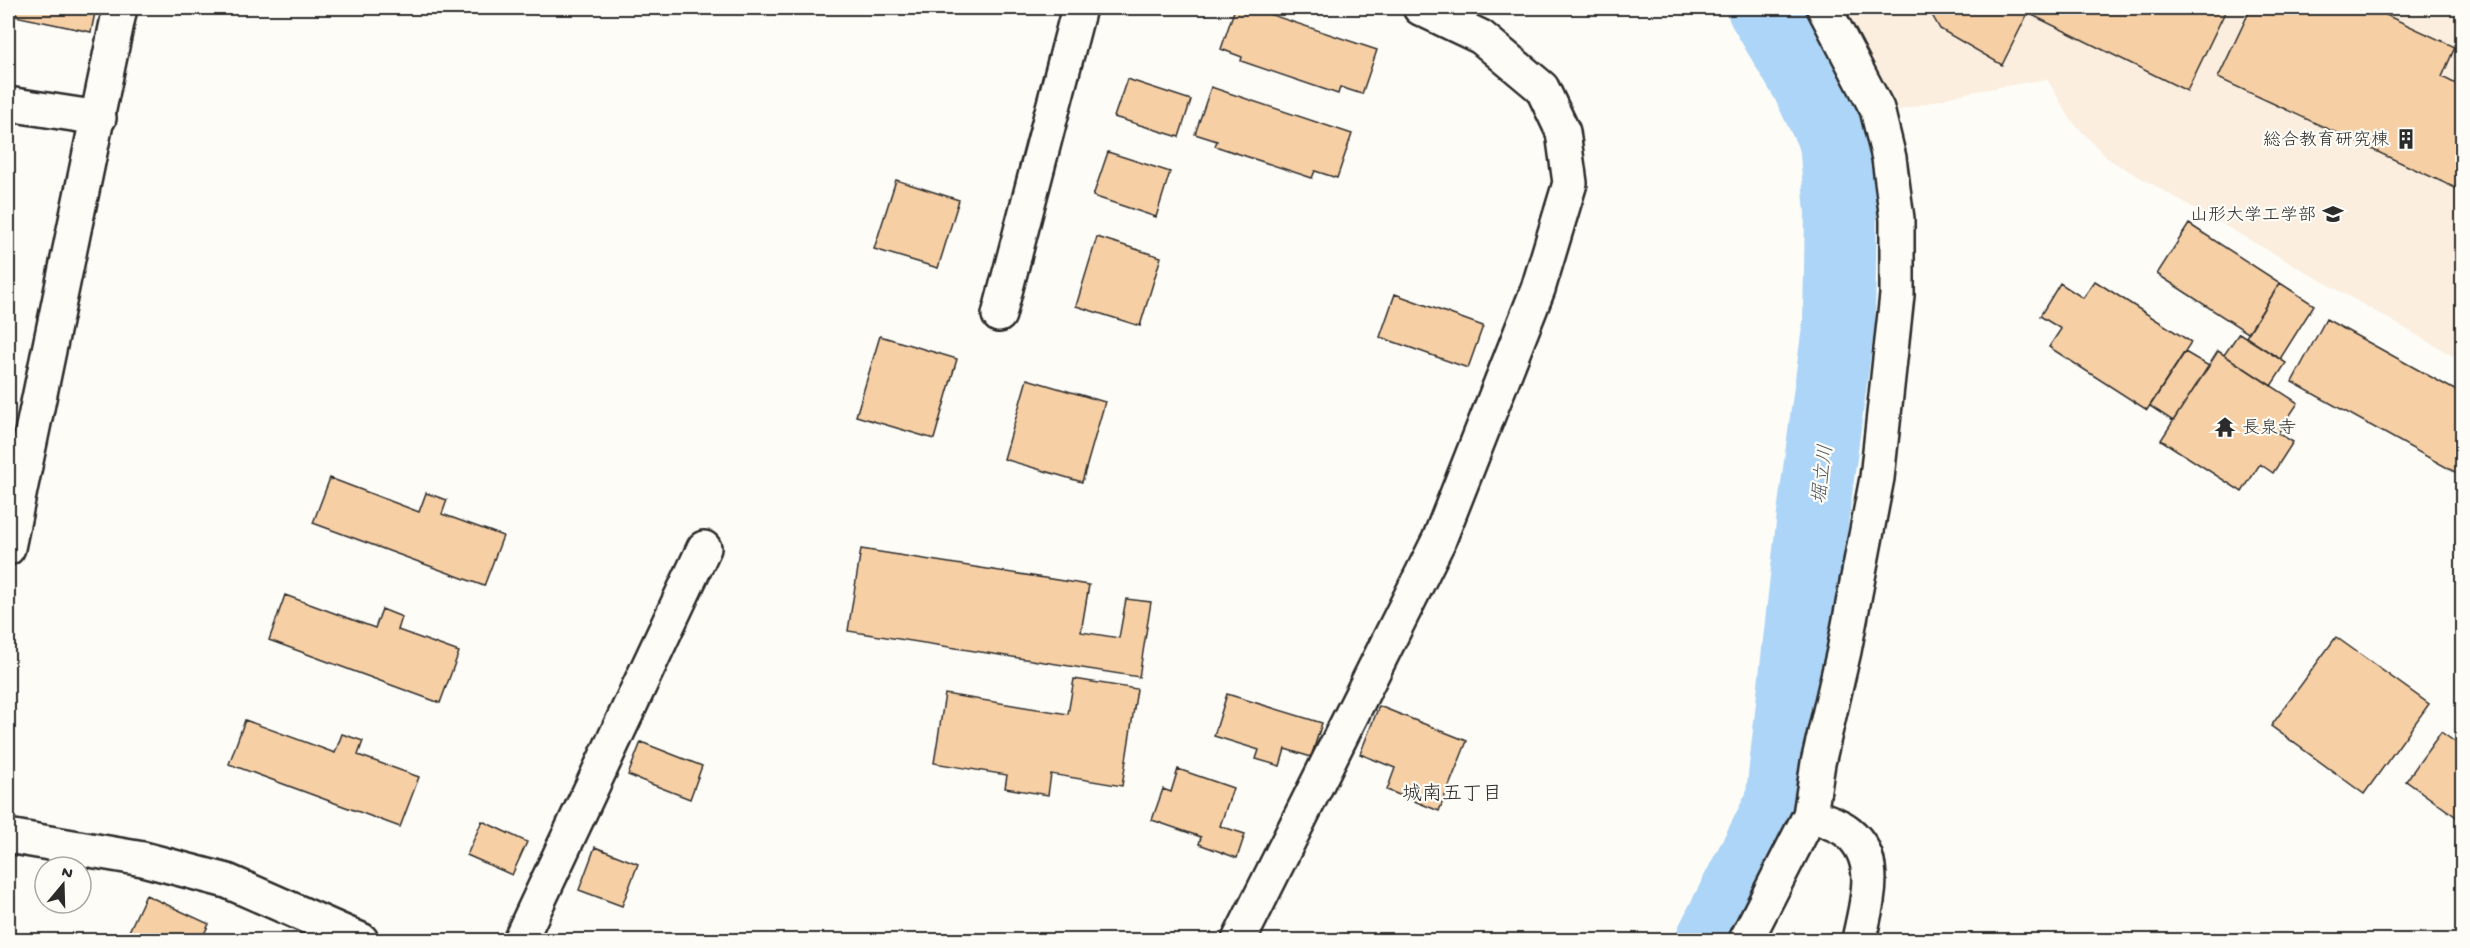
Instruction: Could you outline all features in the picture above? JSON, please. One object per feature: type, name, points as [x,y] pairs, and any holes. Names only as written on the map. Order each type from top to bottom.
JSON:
[{"type":"street","points":[[8,548],[120,8]]},
{"type":"street","points":[[999,315],[1080,8]]},
{"type":"street","points":[[1239,940],[1439,540],[1538,289],[1569,183],[1563,132],[1542,88],[1481,37],[1420,8]]},
{"type":"street","points":[[1746,940],[1810,815],[1818,763],[1844,651],[1877,478],[1897,295],[1897,219],[1889,158],[1877,109],[1824,8]]},
{"type":"street","points":[[8,104],[99,118]]},
{"type":"street","points":[[520,940],[705,548]]},
{"type":"street","points":[[1810,815],[1847,831],[1858,843],[1870,866],[1859,940]]},
{"type":"street","points":[[8,836],[143,859],[227,881],[361,940]]},
{"type":"shaded area","name":"山形大学工学部","points":[[1840,8],[2462,8],[2462,361],[2108,159],[2071,120],[2047,79],[1970,92],[1896,111]]},
{"type":"building","points":[[17,8],[96,8],[91,32],[15,16]]},
{"type":"building","points":[[1235,8],[1251,8],[1377,50],[1362,94],[1340,87],[1338,94],[1241,61],[1242,57],[1221,49]]},
{"type":"building","points":[[1928,8],[2227,8],[2187,91],[2028,13],[2002,65],[1940,29]]},
{"type":"building","name":"総合教育研究棟","points":[[2251,8],[2371,8],[2455,47],[2442,77],[2462,87],[2462,191],[2218,78]]},
{"type":"building","points":[[1127,79],[1191,100],[1179,137],[1114,117]]},
{"type":"building","points":[[1211,87],[1352,134],[1337,178],[1315,171],[1312,178],[1215,146],[1217,141],[1195,134]]},
{"type":"building","points":[[1108,152],[1170,172],[1156,217],[1093,196]]},
{"type":"building","points":[[896,180],[959,200],[938,268],[874,249]]},
{"type":"building","points":[[2189,224],[2280,283],[2248,333],[2157,274]]},
{"type":"building","points":[[1097,237],[1161,257],[1140,326],[1076,306]]},
{"type":"building","points":[[2095,281],[2191,342],[2147,410],[2049,347],[2061,329],[2040,316],[2060,283],[2083,298]]},
{"type":"building","points":[[2280,283],[2314,305],[2280,359],[2246,337]]},
{"type":"building","points":[[1395,294],[1483,326],[1468,368],[1380,337]]},
{"type":"building","points":[[2326,319],[2462,394],[2462,476],[2292,382]]},
{"type":"building","points":[[2239,333],[2286,363],[2271,386],[2224,355]]},
{"type":"building","points":[[880,336],[957,359],[934,439],[856,416]]},
{"type":"building","name":"長泉寺","points":[[2218,351],[2298,403],[2278,433],[2293,442],[2273,473],[2260,464],[2242,492],[2161,440]]},
{"type":"building","points":[[2185,352],[2209,366],[2173,421],[2150,406]]},
{"type":"building","points":[[1027,379],[1105,402],[1082,482],[1004,459]]},
{"type":"building","points":[[330,478],[419,512],[426,493],[447,500],[442,514],[503,536],[484,586],[313,523]]},
{"type":"building","points":[[861,549],[1089,585],[1081,632],[1119,638],[1126,599],[1151,602],[1139,677],[848,631]]},
{"type":"building","points":[[285,595],[375,628],[382,609],[402,617],[398,630],[459,652],[440,703],[269,640]]},
{"type":"building","points":[[2336,637],[2429,704],[2364,794],[2271,726]]},
{"type":"building","points":[[1074,679],[1137,689],[1122,786],[1051,774],[1048,795],[1005,788],[1007,775],[934,763],[945,694],[1068,714]]},
{"type":"building","points":[[1227,694],[1322,723],[1311,757],[1285,749],[1280,766],[1256,759],[1259,750],[1214,736]]},
{"type":"building","points":[[1379,706],[1467,741],[1439,811],[1387,790],[1395,768],[1360,754]]},
{"type":"building","points":[[245,720],[335,753],[342,734],[363,741],[358,755],[419,777],[400,827],[229,764]]},
{"type":"building","points":[[2441,732],[2462,747],[2462,821],[2406,781]]},
{"type":"building","points":[[641,742],[702,766],[690,799],[628,775]]},
{"type":"building","points":[[1178,769],[1233,788],[1220,826],[1245,834],[1237,858],[1199,844],[1201,837],[1152,820],[1163,789],[1171,792]]},
{"type":"building","points":[[482,821],[527,842],[512,875],[467,855]]},
{"type":"building","points":[[595,847],[638,864],[622,906],[579,890]]},
{"type":"building","points":[[146,895],[209,924],[201,940],[125,940]]},
{"type":"waterway","name":"堀立川","points":[[1712,940],[1781,804],[1813,515],[1839,322],[1841,212],[1835,141],[1806,81],[1763,8]]},
{"type":"place","name":"総合教育研究棟","points":[[2406,139]]},
{"type":"place","name":"山形大学工学部","points":[[2333,214]]},
{"type":"place","name":"長泉寺","points":[[2225,427]]},
{"type":"district","name":"城南五丁目","points":[[1452,792]]}]
